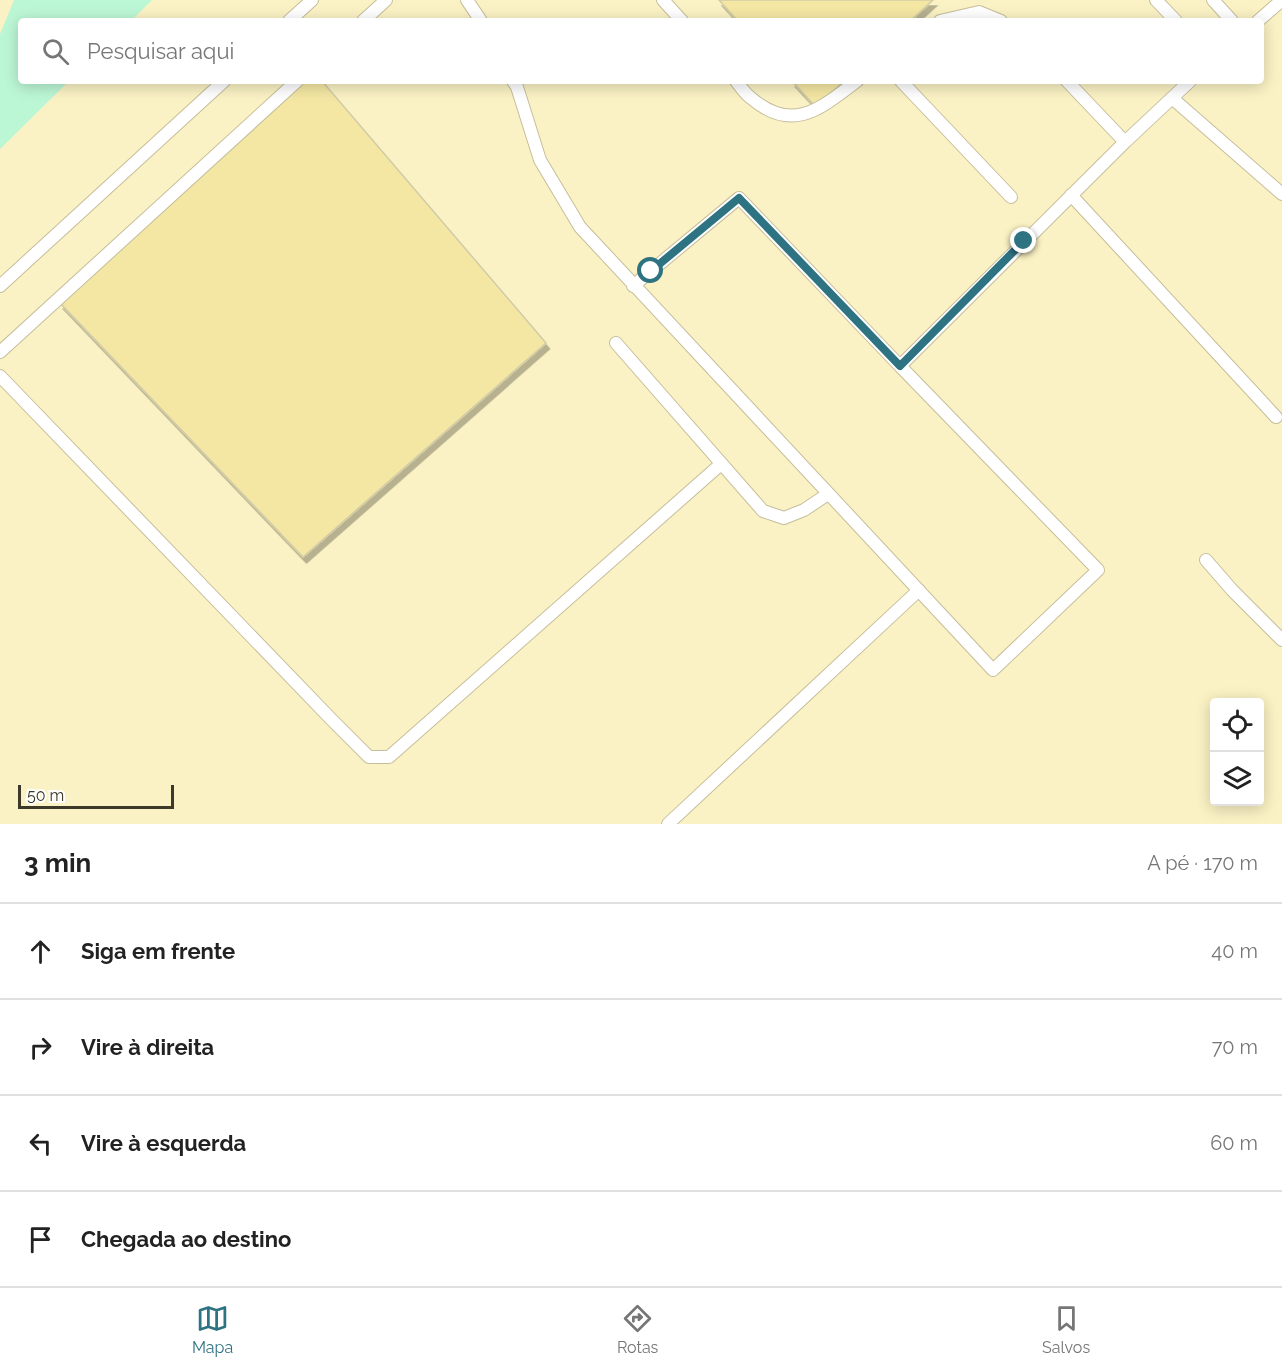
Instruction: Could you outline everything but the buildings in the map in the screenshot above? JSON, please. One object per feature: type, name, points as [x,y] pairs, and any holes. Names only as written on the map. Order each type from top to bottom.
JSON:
[{"type":"lane","points":[[292,18],[312,0]]},
{"type":"lane","points":[[366,18],[386,0]]},
{"type":"lane","points":[[467,0],[479,18]]},
{"type":"lane","points":[[663,0],[679,18]]},
{"type":"lane","points":[[1156,0],[1173,18]]},
{"type":"lane","points":[[1214,0],[1229,18]]},
{"type":"lane","points":[[1261,18],[1282,0]]},
{"type":"lane","points":[[953,18],[979,12],[994,18]]},
{"type":"lane","points":[[0,286],[221,84]]},
{"type":"lane","points":[[0,351],[294,84]]},
{"type":"lane","points":[[515,84],[540,160],[580,227],[633,286],[993,670],[1098,570],[739,198],[633,286]]},
{"type":"lane","points":[[738,84],[751,98],[777,115],[804,115],[829,102],[853,84]]},
{"type":"lane","points":[[905,84],[1011,197]]},
{"type":"lane","points":[[1070,84],[1125,142]]},
{"type":"lane","points":[[900,366],[1071,195],[1187,84]]},
{"type":"lane","points":[[1172,98],[1282,194]]},
{"type":"lane","points":[[1071,195],[1276,417]]},
{"type":"lane","points":[[616,343],[762,511],[784,518],[804,510],[828,494]]},
{"type":"lane","points":[[0,376],[369,757],[389,757],[721,464]]},
{"type":"lane","points":[[1206,560],[1232,590],[1282,640]]},
{"type":"lane","points":[[668,824],[919,590]]},
{"type":"shaded area","points":[[0,0],[1282,0],[1282,824],[0,824]]},
{"type":"green space","points":[[14,0],[152,0],[134,18],[18,18],[18,84],[66,84],[0,149],[0,34]]},
{"type":"route","points":[[651,271],[739,198],[900,366],[1024,241]]}]
